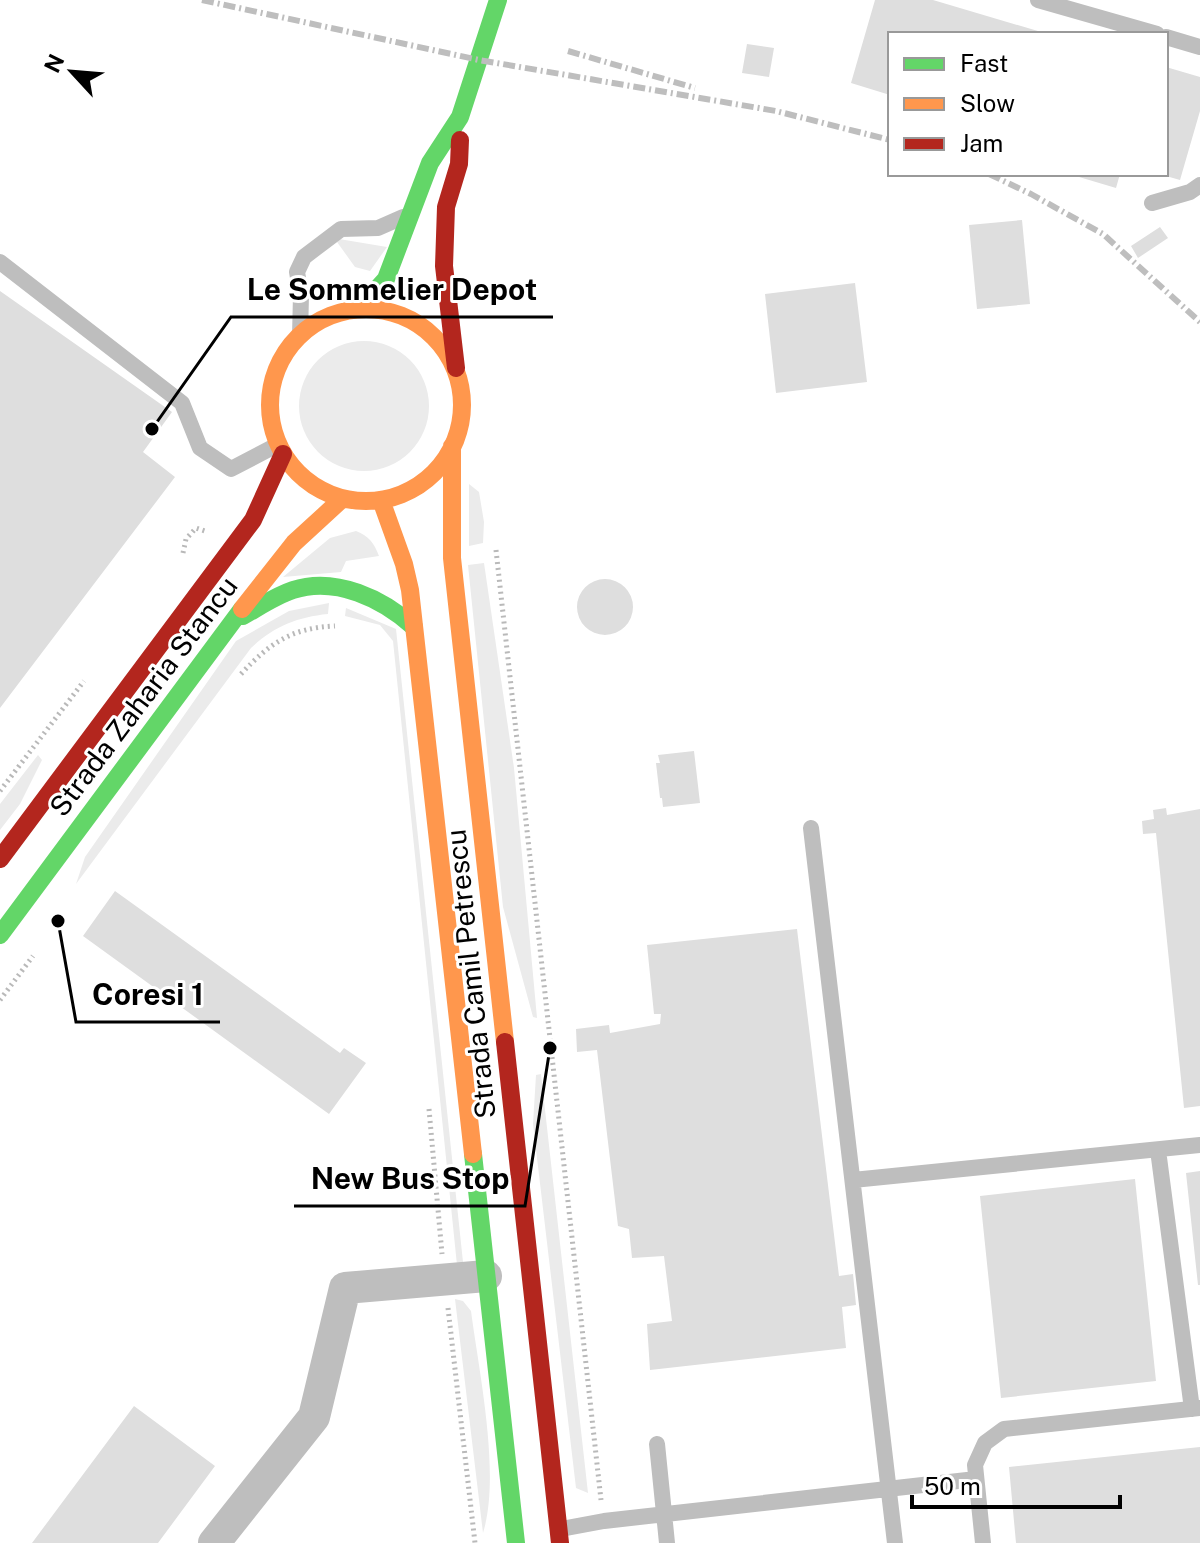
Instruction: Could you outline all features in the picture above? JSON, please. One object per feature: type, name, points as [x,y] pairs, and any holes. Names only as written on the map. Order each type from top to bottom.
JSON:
[{"type":"main road","points":[[359,309],[386,279],[430,163],[460,117],[498,0]]},
{"type":"main road","points":[[457,376],[440,345],[419,326],[395,314],[359,309],[328,318],[300,336],[286,352],[270,393],[270,415],[280,449],[309,483],[324,493],[362,502],[381,500],[415,488],[436,469],[452,446],[461,412],[457,376],[444,266],[446,207],[459,164],[460,117]]},
{"type":"main road","name":"Strada Camil Petrescu","points":[[452,446],[452,558],[559,1536]]},
{"type":"main road","name":"Strada Zaharia Stancu","points":[[0,859],[253,520],[280,449]]},
{"type":"main road","name":"Strada Zaharia Stancu","points":[[0,935],[294,543],[342,499]]},
{"type":"main road","name":"Strada Camil Petrescu","points":[[381,500],[404,564],[414,627],[516,1543]]},
{"type":"main road","points":[[234,621],[280,595],[317,586],[344,589],[370,598],[403,616],[414,627]]},
{"type":"street","points":[[214,1543],[314,1417],[345,1288],[486,1276]]},
{"type":"lane","points":[[1038,0],[1150,32]]},
{"type":"lane","points":[[1168,38],[1200,47]]},
{"type":"lane","points":[[1152,203],[1190,192],[1200,185]]},
{"type":"lane","points":[[300,336],[301,295],[297,272],[304,257],[341,229],[378,228],[409,215]]},
{"type":"lane","points":[[0,262],[182,403],[200,448],[231,469],[280,449]]},
{"type":"lane","points":[[811,828],[895,1543]]},
{"type":"lane","points":[[853,1180],[1200,1145]]},
{"type":"lane","points":[[983,1543],[975,1465],[985,1443],[1004,1429],[1196,1409],[1158,1150]]},
{"type":"lane","points":[[657,1444],[667,1543]]},
{"type":"lane","points":[[559,1536],[604,1521],[976,1479]]},
{"type":"path","points":[[496,550],[604,1521]]},
{"type":"path","points":[[242,673],[271,644],[304,630],[333,626]]},
{"type":"shaded area","points":[[339,239],[387,247],[370,271],[355,267],[337,242]]},
{"type":"shaded area","points":[[364,341],[389,346],[410,360],[424,381],[429,406],[424,431],[410,452],[389,466],[364,471],[339,466],[318,452],[304,431],[299,406],[304,381],[318,360],[339,346]]},
{"type":"shaded area","points":[[469,484],[479,492],[484,522],[483,543],[469,546]]},
{"type":"shaded area","points":[[356,531],[370,540],[379,556],[346,561],[341,572],[283,577],[330,538]]},
{"type":"shaded area","points":[[484,563],[514,768],[537,1018],[533,1017],[503,907],[468,565]]},
{"type":"shaded area","points":[[329,603],[328,614],[286,624],[251,648],[76,884],[85,857],[236,641],[289,611]]},
{"type":"shaded area","points":[[346,608],[396,629],[463,1262],[457,1265],[393,641],[380,625],[345,616]]},
{"type":"shaded area","points":[[38,755],[42,760],[20,804],[0,830],[0,804]]},
{"type":"shaded area","points":[[541,1074],[588,1493],[576,1488],[533,1124],[536,1075]]},
{"type":"shaded area","points":[[455,1299],[463,1301],[471,1311],[487,1423],[490,1482],[483,1533]]},
{"type":"building","points":[[875,0],[933,0],[1041,32],[888,32],[888,94],[851,83]]},
{"type":"building","points":[[747,44],[774,48],[769,77],[742,73]]},
{"type":"building","points":[[1168,68],[1200,77],[1200,111],[1180,180],[1166,176]]},
{"type":"building","points":[[1076,176],[1119,176],[1116,188]]},
{"type":"building","points":[[1022,220],[1030,304],[977,309],[969,225]]},
{"type":"building","points":[[1160,227],[1168,238],[1138,258],[1131,246]]},
{"type":"building","points":[[855,283],[867,382],[776,393],[765,294]]},
{"type":"building","points":[[0,291],[172,412],[143,452],[175,477],[0,708]]},
{"type":"building","points":[[605,579],[625,587],[633,607],[625,627],[605,635],[585,627],[577,607],[585,587]]},
{"type":"building","points":[[694,751],[700,803],[663,807],[656,763],[660,763],[658,755]]},
{"type":"building","points":[[1166,808],[1167,815],[1200,809],[1200,1106],[1184,1108],[1156,833],[1143,834],[1142,821],[1154,819],[1153,810]]},
{"type":"building","points":[[115,891],[340,1053],[344,1048],[366,1063],[329,1114],[83,936]]},
{"type":"building","points":[[797,929],[839,1276],[853,1274],[856,1305],[842,1307],[846,1348],[650,1370],[647,1324],[672,1321],[664,1256],[632,1258],[629,1229],[618,1226],[597,1050],[577,1052],[576,1029],[609,1025],[610,1033],[660,1024],[661,1014],[654,1014],[647,945]]},
{"type":"building","points":[[1200,1171],[1200,1285],[1198,1285],[1186,1173]]},
{"type":"building","points":[[1135,1179],[1156,1381],[1001,1398],[980,1196]]},
{"type":"building","points":[[134,1406],[215,1466],[158,1543],[32,1543]]},
{"type":"building","points":[[1200,1447],[1200,1543],[1016,1543],[1009,1467]]},
{"type":"railway","points":[[202,0],[479,60],[776,111],[888,139]]},
{"type":"railway","points":[[568,51],[695,88]]},
{"type":"railway","points":[[993,176],[1103,234],[1200,322]]},
{"type":"traffic: fast","points":[[359,309],[386,279],[430,163],[460,117],[498,0]]},
{"type":"traffic: fast","points":[[243,616],[293,590],[326,586],[373,599],[414,627]]},
{"type":"traffic: fast","points":[[0,935],[242,609]]},
{"type":"traffic: fast","points":[[473,1154],[516,1543]]},
{"type":"traffic: slow","points":[[366,309],[403,317],[434,337],[454,368],[462,405],[454,442],[434,473],[403,493],[366,501],[329,493],[298,473],[278,442],[270,405],[278,368],[298,337],[329,317],[366,309]]},
{"type":"traffic: slow","points":[[452,446],[452,558],[505,1042]]},
{"type":"traffic: slow","points":[[242,609],[294,543],[342,499]]},
{"type":"traffic: slow","points":[[381,500],[410,590],[473,1154]]},
{"type":"traffic: jam","points":[[456,368],[444,266],[446,207],[459,164],[460,140]]},
{"type":"traffic: jam","points":[[0,859],[253,520],[283,454]]},
{"type":"traffic: jam","points":[[505,1042],[560,1543]]},
{"type":"place","name":"Le Sommelier Depot","points":[[152,429]]},
{"type":"place","name":"Coresi 1","points":[[58,921]]},
{"type":"place","name":"New Bus Stop","points":[[550,1048]]}]
